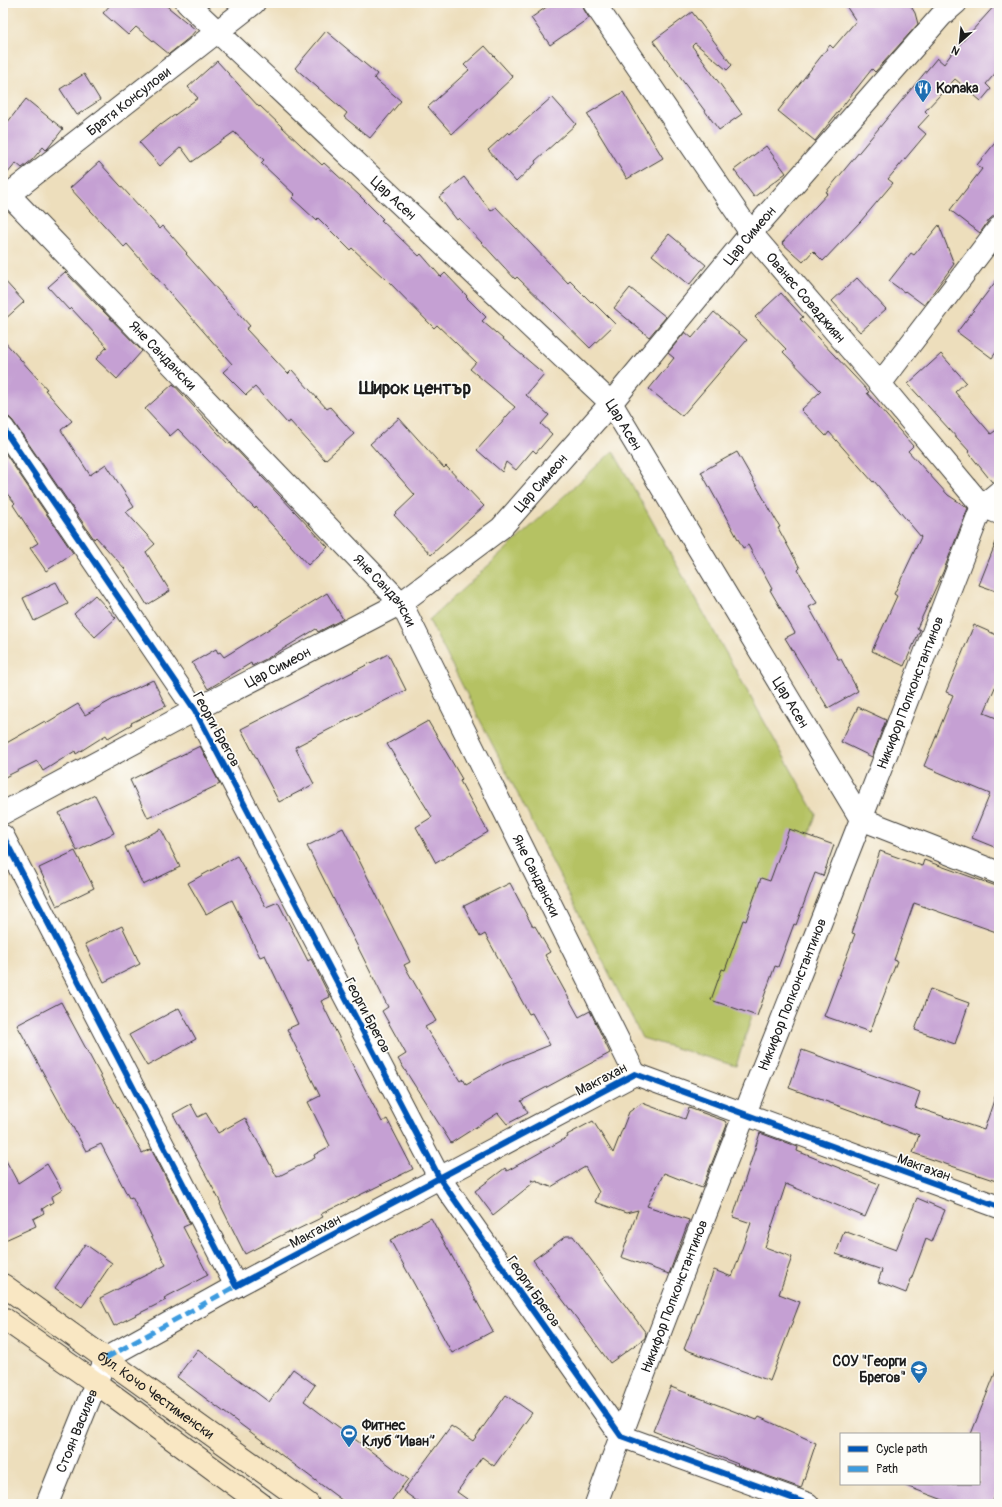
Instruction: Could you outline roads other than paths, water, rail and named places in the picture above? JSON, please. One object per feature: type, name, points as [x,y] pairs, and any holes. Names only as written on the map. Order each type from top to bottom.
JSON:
[{"type":"street","name":"Цар Асен","points":[[187,3],[611,404],[861,819]]},
{"type":"street","name":"Братя Консулови","points":[[6,197],[254,3]]},
{"type":"street","name":"Ованес Соваджиян","points":[[594,3],[751,233],[880,384],[990,509]]},
{"type":"street","name":"Цар Симеон","points":[[3,813],[195,710],[401,603],[501,528],[611,404],[751,233],[943,7]]},
{"type":"street","name":"Яне Сандански","points":[[6,197],[401,603],[635,1074]]},
{"type":"street","points":[[880,384],[999,228]]},
{"type":"street","name":"Георги Брегов","points":[[3,428],[195,710],[440,1178],[621,1436]]},
{"type":"street","name":"Никифор Попконстантинов","points":[[596,1504],[745,1113],[861,819],[990,509],[999,492]]},
{"type":"street","points":[[861,819],[999,874]]},
{"type":"street","points":[[3,836],[236,1286]]},
{"type":"street","name":"Макгахан","points":[[106,1358],[236,1286],[635,1074],[999,1207]]},
{"type":"street","name":"бул. Кочо Честименски","points":[[3,1285],[308,1504]]},
{"type":"street","name":"бул. Кочо Честименски","points":[[3,1318],[96,1382],[261,1504]]},
{"type":"street","name":"Стоян Василев","points":[[47,1504],[106,1358]]},
{"type":"street","points":[[621,1436],[762,1496],[808,1504]]},
{"type":"place","name":"Konaka","points":[[923,103]]},
{"type":"place","name":"СОУ \"Георги Брегов\"","points":[[919,1384]]},
{"type":"place","name":"Фитнес Клуб “Иван”","points":[[349,1448]]},
{"type":"district","name":"Широк център","points":[[415,388]]}]
